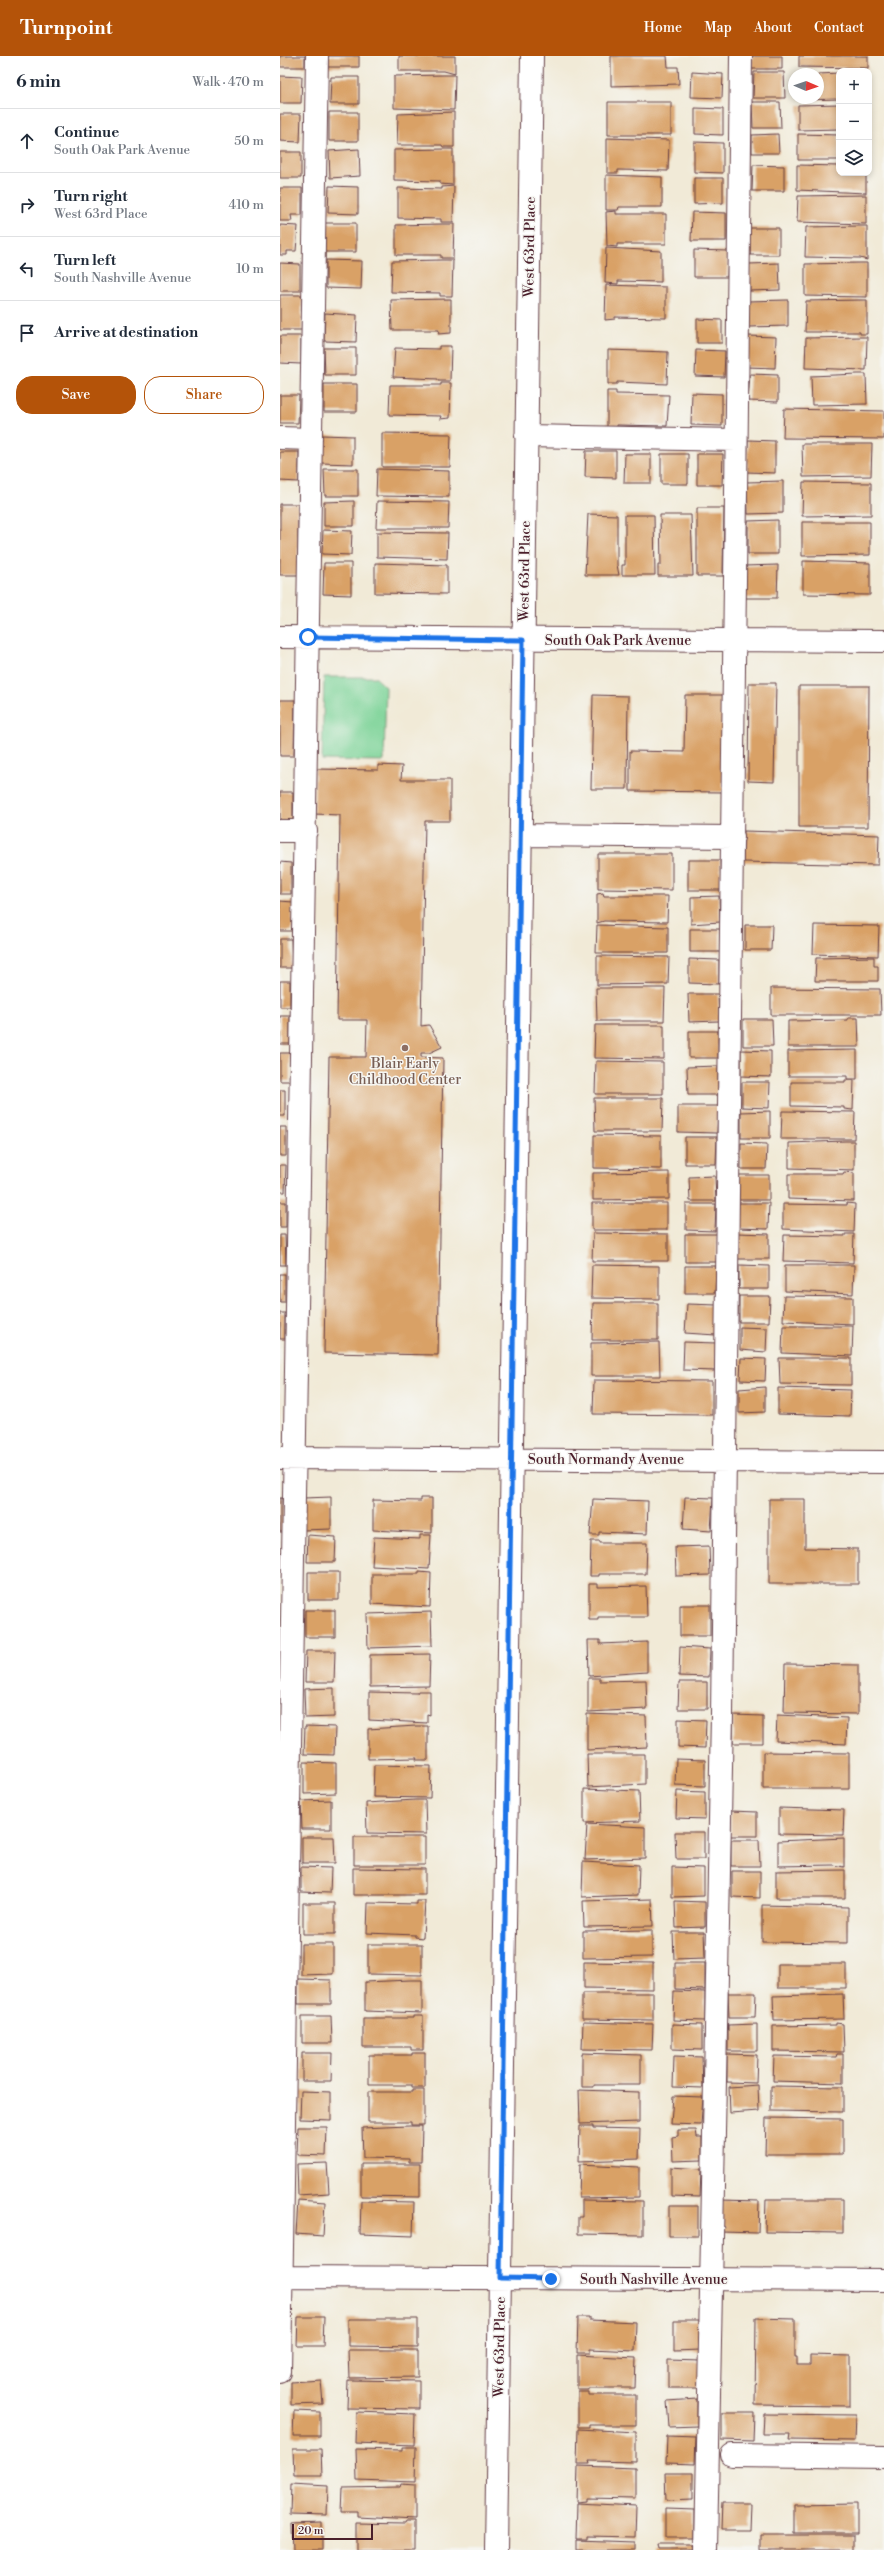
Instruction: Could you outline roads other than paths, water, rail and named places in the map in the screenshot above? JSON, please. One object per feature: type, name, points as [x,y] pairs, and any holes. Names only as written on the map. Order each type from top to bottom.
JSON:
[{"type":"street","points":[[280,2372],[288,1459],[306,831],[317,56]]},
{"type":"street","name":"West 63rd Place","points":[[496,2550],[532,56]]},
{"type":"street","points":[[706,2550],[725,1460],[741,56]]},
{"type":"street","points":[[526,436],[736,440]]},
{"type":"street","points":[[280,438],[311,439]]},
{"type":"street","name":"South Oak Park Avenue","points":[[280,637],[523,640],[884,641]]},
{"type":"street","points":[[280,831],[306,831]]},
{"type":"street","points":[[521,835],[733,837]]},
{"type":"street","name":"South Normandy Avenue","points":[[288,1459],[884,1462]]},
{"type":"street","name":"South Nashville Avenue","points":[[281,2277],[884,2280]]},
{"type":"street","points":[[732,2455],[884,2457]]},
{"type":"place","name":"Blair Early Childhood Center","points":[[405,1048]]}]
